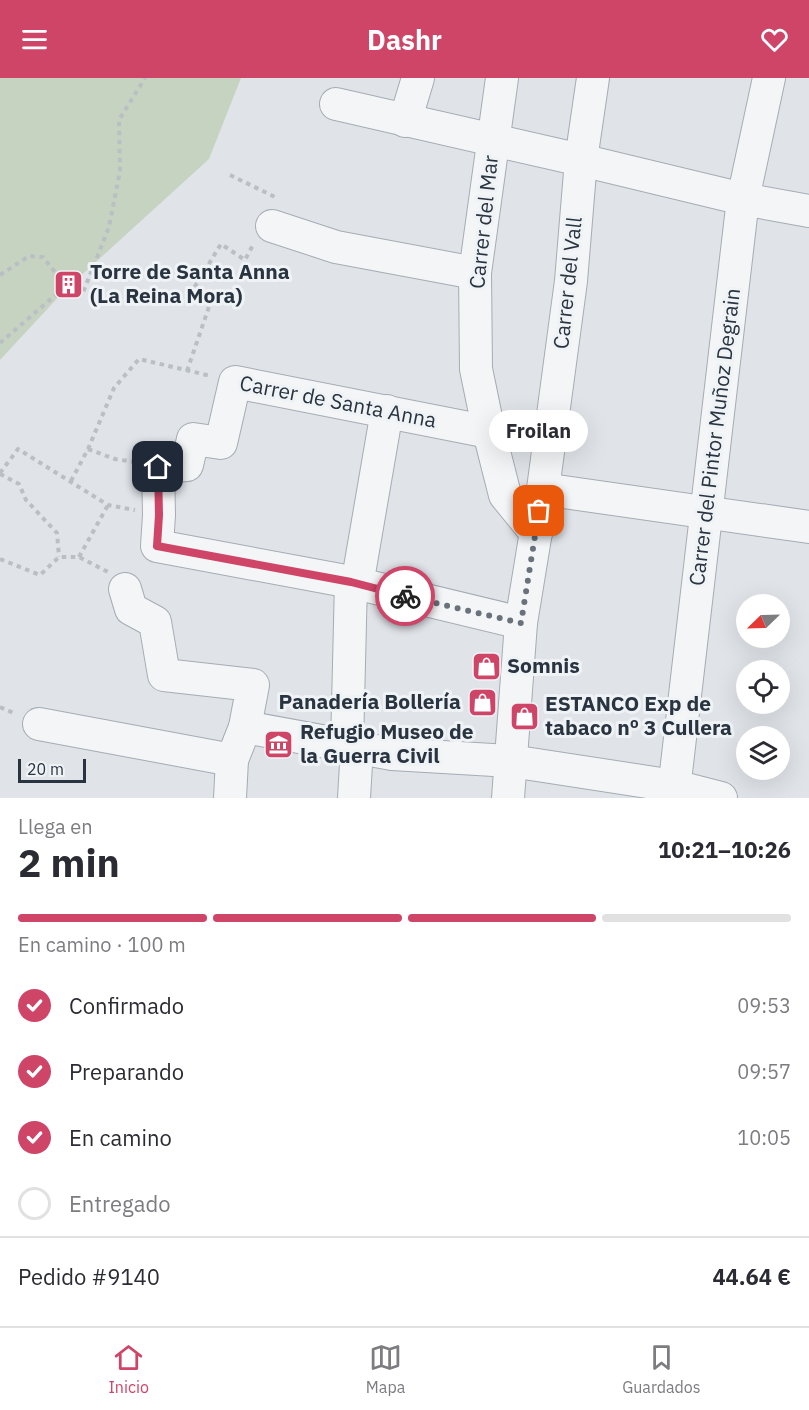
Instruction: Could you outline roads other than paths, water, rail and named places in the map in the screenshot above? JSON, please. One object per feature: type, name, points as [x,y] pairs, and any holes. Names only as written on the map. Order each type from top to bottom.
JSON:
[{"type":"street","points":[[405,121],[418,78]]},
{"type":"street","name":"Carrer del Mar","points":[[502,78],[475,273],[476,369],[489,432],[506,495],[536,533]]},
{"type":"street","name":"Carrer del Vall","points":[[508,798],[521,623],[543,489],[570,282],[581,160],[593,78]]},
{"type":"street","name":"Carrer del Pintor Muñoz Degrain","points":[[674,792],[743,199],[769,78]]},
{"type":"street","points":[[336,104],[743,199],[809,211]]},
{"type":"street","points":[[272,226],[336,247],[475,273]]},
{"type":"street","name":"Carrer de Santa Anna","points":[[354,584],[157,546],[158,467],[187,465],[193,439],[221,443],[235,382],[489,432]]},
{"type":"street","points":[[354,798],[352,746],[354,584],[387,411]]},
{"type":"street","points":[[543,489],[809,526]]},
{"type":"street","points":[[354,584],[521,623]]},
{"type":"street","points":[[125,589],[131,609],[155,622],[164,675],[253,684],[244,727],[231,760],[230,798]]},
{"type":"street","points":[[39,724],[231,760]]},
{"type":"street","points":[[244,727],[392,754],[511,761],[674,792],[721,798]]},
{"type":"place","name":"Torre de Santa Anna (La Reina Mora)","points":[[69,284]]},
{"type":"place","name":"Froilan","points":[[539,511]]},
{"type":"place","name":"Somnis","points":[[486,666]]},
{"type":"place","name":"Panadería Bollería","points":[[482,702]]},
{"type":"place","name":"ESTANCO Exp de tabaco nº 3 Cullera","points":[[524,716]]},
{"type":"place","name":"Refugio Museo de la Guerra Civil","points":[[279,744]]}]
